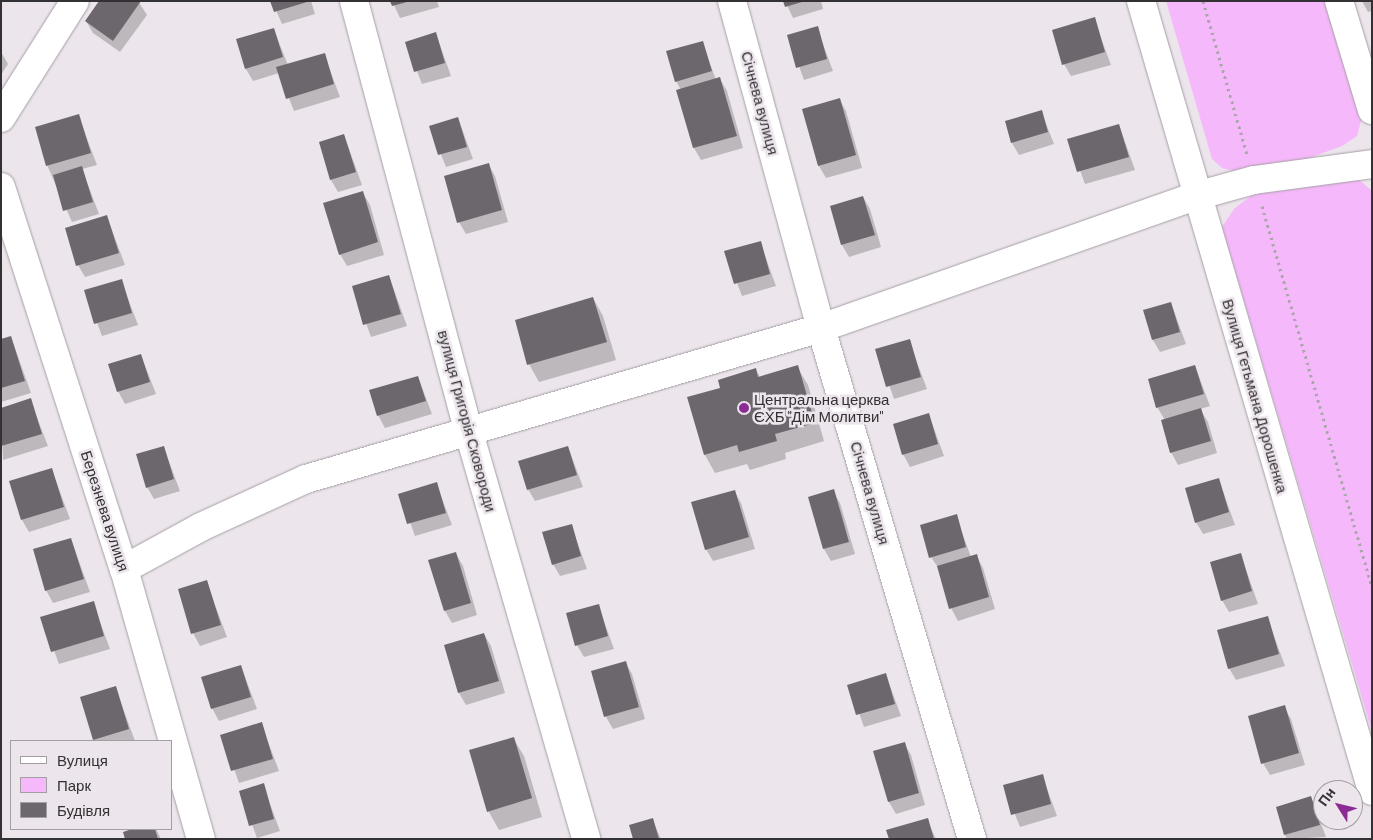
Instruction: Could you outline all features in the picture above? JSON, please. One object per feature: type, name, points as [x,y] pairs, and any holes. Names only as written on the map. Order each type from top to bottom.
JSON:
[{"type":"street","points":[[1,118],[75,1]]},
{"type":"street","name":"вулиця Григорія Сковороди","points":[[354,1],[468,429],[586,839]]},
{"type":"street","name":"Січнева вулиця","points":[[732,1],[822,328],[972,839]]},
{"type":"street","name":"Вулиця Гетьмана Дорошенка","points":[[1141,1],[1196,196],[1372,791]]},
{"type":"street","points":[[1339,1],[1372,110]]},
{"type":"street","points":[[124,568],[201,527],[306,479],[468,429],[822,328],[1196,196],[1254,180],[1372,164]]},
{"type":"street","name":"Березнева вулиця","points":[[1,187],[124,568],[201,839]]},
{"type":"path","points":[[1203,1],[1372,588]]},
{"type":"green space","points":[[1166,1],[1331,1],[1364,110],[1357,136],[1342,146],[1304,160],[1234,171],[1222,168],[1212,159]]},
{"type":"green space","points":[[1327,171],[1357,178],[1372,191],[1372,731],[1222,227],[1234,209],[1253,194]]},
{"type":"building","points":[[99,1],[141,1],[113,41],[85,21]]},
{"type":"building","points":[[270,1],[307,1],[307,2],[274,12]]},
{"type":"building","points":[[390,1],[407,1],[407,2],[392,6]]},
{"type":"building","points":[[783,1],[802,1],[802,2],[785,7]]},
{"type":"building","points":[[1095,17],[1105,52],[1062,65],[1052,30]]},
{"type":"building","points":[[818,26],[827,59],[796,68],[787,35]]},
{"type":"building","points":[[274,28],[283,57],[245,69],[236,39]]},
{"type":"building","points":[[436,32],[445,63],[414,72],[405,42]]},
{"type":"building","points":[[703,41],[712,71],[675,82],[666,51]]},
{"type":"building","points":[[325,53],[334,84],[286,99],[276,67]]},
{"type":"building","points":[[720,77],[737,136],[693,148],[676,90]]},
{"type":"building","points":[[840,98],[856,155],[818,166],[802,109]]},
{"type":"building","points":[[1042,110],[1048,132],[1011,143],[1005,121]]},
{"type":"building","points":[[79,114],[91,153],[46,166],[35,127]]},
{"type":"building","points":[[458,117],[467,147],[438,155],[429,126]]},
{"type":"building","points":[[1119,124],[1129,157],[1077,172],[1067,139]]},
{"type":"building","points":[[344,134],[356,172],[330,180],[319,142]]},
{"type":"building","points":[[489,163],[502,210],[457,223],[444,176]]},
{"type":"building","points":[[82,166],[93,202],[63,211],[53,175]]},
{"type":"building","points":[[363,191],[378,242],[339,255],[323,203]]},
{"type":"building","points":[[863,196],[875,235],[841,245],[830,206]]},
{"type":"building","points":[[107,215],[119,253],[76,266],[65,228]]},
{"type":"building","points":[[761,241],[770,274],[734,284],[724,251]]},
{"type":"building","points":[[389,275],[401,314],[363,325],[352,286]]},
{"type":"building","points":[[122,279],[132,313],[94,324],[84,290]]},
{"type":"building","points":[[593,297],[607,342],[527,365],[515,320]]},
{"type":"building","points":[[1171,302],[1180,332],[1152,340],[1143,310]]},
{"type":"building","points":[[11,336],[25,381],[1,388],[1,339]]},
{"type":"building","points":[[910,339],[921,377],[886,387],[875,349]]},
{"type":"building","points":[[141,354],[150,382],[117,392],[108,364]]},
{"type":"building","points":[[798,365],[815,423],[775,434],[777,441],[739,452],[737,445],[704,455],[687,397],[720,388],[718,380],[756,368],[758,377]]},
{"type":"building","points":[[1195,365],[1204,394],[1156,408],[1148,379]]},
{"type":"building","points":[[418,376],[426,401],[377,416],[369,390]]},
{"type":"building","points":[[31,398],[42,434],[1,446],[1,408]]},
{"type":"building","points":[[1201,408],[1211,441],[1170,453],[1161,420]]},
{"type":"building","points":[[929,413],[938,444],[902,455],[893,424]]},
{"type":"building","points":[[164,446],[174,479],[146,488],[136,454]]},
{"type":"building","points":[[568,446],[577,475],[527,490],[518,461]]},
{"type":"building","points":[[52,468],[64,507],[21,520],[9,481]]},
{"type":"building","points":[[1219,478],[1229,512],[1195,523],[1185,488]]},
{"type":"building","points":[[437,482],[446,513],[407,524],[398,494]]},
{"type":"building","points":[[834,489],[849,542],[823,549],[808,497]]},
{"type":"building","points":[[735,490],[749,537],[705,550],[691,502]]},
{"type":"building","points":[[957,514],[966,547],[929,558],[920,525]]},
{"type":"building","points":[[572,524],[581,556],[552,565],[542,532]]},
{"type":"building","points":[[71,538],[84,579],[45,591],[33,549]]},
{"type":"building","points":[[456,552],[471,603],[444,611],[428,560]]},
{"type":"building","points":[[1241,553],[1252,591],[1221,601],[1210,562]]},
{"type":"building","points":[[977,554],[989,597],[949,609],[937,566]]},
{"type":"building","points":[[207,580],[221,625],[191,634],[178,589]]},
{"type":"building","points":[[94,601],[104,636],[51,652],[40,617]]},
{"type":"building","points":[[599,604],[608,636],[575,646],[566,613]]},
{"type":"building","points":[[1268,616],[1279,654],[1228,669],[1217,630]]},
{"type":"building","points":[[484,633],[499,681],[458,693],[444,645]]},
{"type":"building","points":[[626,661],[639,707],[604,717],[591,671]]},
{"type":"building","points":[[241,665],[251,697],[211,709],[201,677]]},
{"type":"building","points":[[886,673],[895,704],[856,715],[847,685]]},
{"type":"building","points":[[116,686],[129,729],[93,740],[80,697]]},
{"type":"building","points":[[1285,705],[1299,753],[1261,764],[1248,716]]},
{"type":"building","points":[[262,722],[273,759],[231,771],[220,735]]},
{"type":"building","points":[[514,737],[532,798],[487,812],[469,750]]},
{"type":"building","points":[[905,742],[919,793],[888,802],[873,751]]},
{"type":"building","points":[[1043,774],[1051,804],[1011,815],[1003,785]]},
{"type":"building","points":[[264,783],[274,819],[249,826],[239,791]]},
{"type":"building","points":[[1311,796],[1313,802],[1313,827],[1284,835],[1276,807]]},
{"type":"building","points":[[653,818],[659,839],[633,839],[629,825]]},
{"type":"building","points":[[928,818],[934,839],[889,839],[886,830]]},
{"type":"building","points":[[129,830],[155,830],[158,839],[125,839],[123,832]]},
{"type":"place","name":"Центральна церква ЄХБ \"Дім Молитви\"","points":[[744,408]]}]
